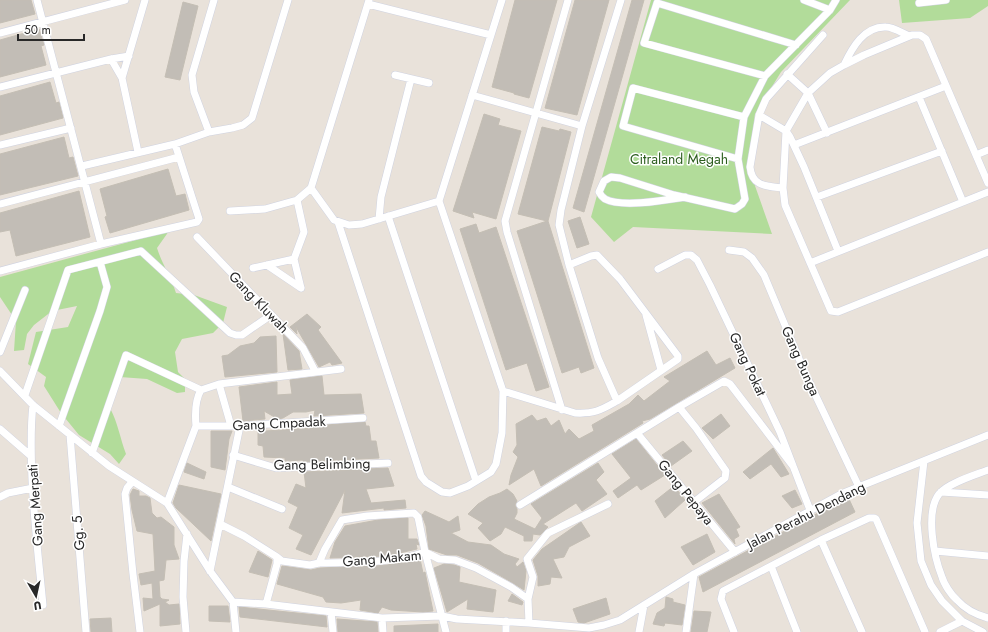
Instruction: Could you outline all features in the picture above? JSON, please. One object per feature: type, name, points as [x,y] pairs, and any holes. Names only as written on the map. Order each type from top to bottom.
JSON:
[{"type":"street","points":[[37,0],[82,166],[101,244]]},
{"type":"street","points":[[0,33],[43,23],[125,0]]},
{"type":"street","points":[[122,78],[145,0]]},
{"type":"street","points":[[209,132],[194,92],[192,75],[214,0]]},
{"type":"street","points":[[82,166],[174,144],[209,132],[243,125],[252,118],[288,0]]},
{"type":"street","points":[[338,222],[421,476],[433,487],[442,492],[450,493],[459,491],[491,472],[496,464],[502,433],[503,391],[439,201],[502,0]]},
{"type":"street","points":[[562,410],[507,232],[505,221],[568,0]]},
{"type":"street","points":[[617,401],[598,358],[569,265],[559,225],[561,210],[582,126],[621,0]]},
{"type":"street","points":[[804,0],[830,10]]},
{"type":"street","points":[[685,197],[660,201],[617,202],[604,198],[598,192],[604,181],[611,177],[620,178],[685,197],[735,209],[742,204],[745,199],[738,159],[744,117],[765,76],[830,10],[836,0]]},
{"type":"street","points":[[919,4],[946,0]]},
{"type":"street","points":[[230,211],[265,209],[297,200],[311,188],[368,2],[491,36]]},
{"type":"street","points":[[765,76],[644,43],[657,3],[796,45]]},
{"type":"street","points":[[844,65],[857,41],[871,30],[886,27],[909,36]]},
{"type":"street","points":[[988,183],[926,39],[924,36],[917,34],[864,55],[830,73],[808,93],[786,131],[783,188],[787,210],[831,311],[836,313],[988,252]]},
{"type":"street","points":[[783,188],[765,185],[758,182],[753,179],[751,174],[750,167],[759,115],[766,99],[823,35]]},
{"type":"street","points":[[0,87],[57,74],[111,59],[129,56]]},
{"type":"street","points":[[111,59],[122,78],[138,152]]},
{"type":"street","points":[[787,74],[808,93],[827,133]]},
{"type":"street","points":[[395,75],[428,83]]},
{"type":"street","points":[[379,218],[381,196],[412,79]]},
{"type":"street","points":[[794,145],[946,86]]},
{"type":"street","points":[[738,159],[623,126],[633,88],[744,117]]},
{"type":"street","points":[[472,95],[582,126]]},
{"type":"street","points":[[919,97],[963,202]]},
{"type":"street","points":[[759,115],[786,131],[794,145],[838,251]]},
{"type":"street","points":[[0,145],[71,128]]},
{"type":"street","points":[[0,271],[101,244],[196,223],[199,219],[174,144]]},
{"type":"street","points":[[976,155],[988,150]]},
{"type":"street","points":[[816,197],[942,151]]},
{"type":"street","points":[[0,204],[179,157]]},
{"type":"street","points":[[311,188],[334,220],[349,225],[362,224],[439,201]]},
{"type":"street","points":[[810,262],[988,192]]},
{"type":"street","points":[[267,265],[301,288],[294,259],[304,232],[297,200]]},
{"type":"street","points":[[388,216],[476,481]]},
{"type":"street","name":"Gang Kluwah","points":[[197,237],[303,348],[315,371]]},
{"type":"street","name":"Gang Bunga","points":[[729,250],[744,252],[752,258],[764,275],[805,373],[859,487]]},
{"type":"street","points":[[25,395],[68,270],[141,252],[230,333],[236,335],[246,332],[271,315]]},
{"type":"street","points":[[503,391],[575,414],[598,412],[617,401],[678,359],[678,356],[645,311],[620,279],[597,255],[569,265]]},
{"type":"street","name":"Gang Pokat","points":[[658,269],[685,255],[691,255],[697,260],[710,284],[780,432],[810,510]]},
{"type":"street","points":[[253,268],[294,259]]},
{"type":"street","points":[[59,426],[100,312],[107,287],[100,262]]},
{"type":"street","points":[[0,352],[25,290]]},
{"type":"street","points":[[645,311],[661,370]]},
{"type":"street","points":[[92,453],[126,355],[201,390]]},
{"type":"street","points":[[167,503],[196,426],[195,415],[198,394],[201,390],[219,384],[341,369]]},
{"type":"street","points":[[0,371],[25,395],[33,405],[92,453],[132,482],[167,503],[210,571],[233,602],[236,632]]},
{"type":"street","points":[[520,505],[721,382],[730,384],[793,466]]},
{"type":"street","points":[[219,384],[232,426]]},
{"type":"street","name":"Gang Merpati","points":[[33,405],[31,456],[43,605]]},
{"type":"street","points":[[679,407],[726,471],[725,478],[694,502]]},
{"type":"street","name":"Gang Cmpadak","points":[[196,426],[240,426],[363,418]]},
{"type":"street","points":[[210,571],[240,426]]},
{"type":"street","points":[[0,429],[31,456]]},
{"type":"street","points":[[771,437],[780,432]]},
{"type":"street","name":"Gang Pepaya","points":[[637,433],[735,552]]},
{"type":"street","name":"Gg. 5","points":[[70,435],[86,632]]},
{"type":"street","name":"Jalan Perahu Dendang","points":[[233,602],[266,604],[382,618],[442,616],[457,619],[506,621],[589,630],[620,620],[694,574],[841,494],[924,462],[988,435]]},
{"type":"street","name":"Gang Belimbing","points":[[233,455],[276,468],[388,463]]},
{"type":"street","points":[[924,462],[917,524],[921,561],[931,585],[942,601],[962,620],[982,632]]},
{"type":"street","points":[[988,470],[941,492],[937,498],[934,508],[931,534],[942,578],[956,600],[978,616],[988,618]]},
{"type":"street","points":[[132,482],[127,488],[125,494],[132,574],[140,632]]},
{"type":"street","points":[[228,487],[282,509]]},
{"type":"street","points":[[0,497],[8,493],[33,488]]},
{"type":"street","points":[[941,492],[988,495]]},
{"type":"street","points":[[529,623],[528,599],[533,577],[527,559],[548,533],[608,504]]},
{"type":"street","points":[[319,563],[325,549],[342,520],[367,516],[416,514],[446,632]]},
{"type":"street","points":[[734,632],[721,599],[723,591],[821,540],[869,518],[874,518],[876,519],[925,632]]},
{"type":"street","name":"Gang Makam","points":[[220,524],[244,536],[282,561],[310,565],[319,563],[410,558],[425,552],[439,559],[456,560],[476,568],[512,587],[528,599]]},
{"type":"street","points":[[186,632],[183,598],[184,561],[187,534]]},
{"type":"street","points":[[821,540],[862,632]]},
{"type":"street","points":[[935,551],[988,556]]},
{"type":"street","points":[[266,604],[277,564],[277,557]]},
{"type":"street","points":[[771,566],[797,632]]},
{"type":"street","points":[[686,632],[694,574]]},
{"type":"street","points":[[639,632],[644,605]]},
{"type":"street","points":[[331,612],[333,632]]},
{"type":"street","points":[[382,618],[383,632]]},
{"type":"street","points":[[940,632],[962,620]]},
{"type":"street","points":[[506,621],[506,632]]},
{"type":"green space","name":"Citraland Megah","points":[[651,0],[850,0],[781,72],[755,114],[750,157],[754,183],[772,234],[633,227],[614,242],[591,217]]},
{"type":"green space","points":[[899,0],[988,0],[988,6],[970,18],[902,23]]},
{"type":"green space","points":[[169,231],[157,248],[176,293],[194,295],[227,307],[223,323],[213,333],[182,339],[175,352],[178,372],[185,379],[185,392],[177,393],[147,379],[120,377],[110,408],[126,454],[119,464],[110,454],[79,435],[61,413],[44,386],[46,377],[28,364],[36,332],[68,327],[77,306],[52,311],[34,325],[27,334],[24,350],[14,351],[16,321],[0,297],[0,277]]},
{"type":"building","points":[[0,0],[31,0],[35,14],[0,23]]},
{"type":"building","points":[[515,0],[557,0],[529,98],[492,87]]},
{"type":"building","points":[[575,0],[609,0],[577,115],[545,108]]},
{"type":"building","points":[[632,0],[644,0],[584,212],[573,208]]},
{"type":"building","points":[[183,2],[198,6],[180,80],[165,77]]},
{"type":"building","points":[[39,29],[44,45],[41,46],[46,65],[0,77],[0,40]]},
{"type":"building","points":[[50,82],[56,103],[59,102],[63,118],[0,135],[0,96]]},
{"type":"building","points":[[484,114],[500,119],[498,125],[521,131],[496,219],[472,212],[474,218],[453,211]]},
{"type":"building","points":[[542,127],[571,132],[548,221],[594,368],[581,373],[579,367],[562,373],[517,231],[547,221],[518,214]]},
{"type":"building","points":[[64,137],[69,158],[73,157],[78,176],[0,195],[0,154]]},
{"type":"building","points":[[168,169],[176,196],[185,194],[189,210],[110,233],[105,217],[107,216],[100,189]]},
{"type":"building","points":[[79,191],[90,237],[16,256],[10,230],[0,232],[0,213]]},
{"type":"building","points":[[580,217],[589,244],[577,248],[568,221]]},
{"type":"building","points":[[476,224],[479,233],[496,227],[549,387],[536,391],[527,363],[506,370],[460,229]]},
{"type":"building","points":[[307,314],[321,327],[318,330],[342,363],[332,365],[330,362],[319,367],[296,327],[297,334],[290,327]]},
{"type":"building","points":[[283,334],[299,351],[302,369],[288,370]]},
{"type":"building","points":[[276,336],[277,372],[225,377],[222,356],[228,355],[240,346],[254,343],[260,337]]},
{"type":"building","points":[[707,351],[716,365],[730,358],[735,368],[650,419],[642,421],[643,423],[541,486],[534,469],[509,485],[518,457],[513,452],[517,445],[516,424],[532,415],[537,421],[546,418],[551,426],[559,420],[565,434],[569,429],[579,439],[594,431],[592,425],[629,404],[638,395],[644,401],[670,381],[664,377]]},
{"type":"building","points":[[322,376],[324,395],[361,394],[364,413],[314,416],[315,410],[293,412],[283,418],[278,419],[264,411],[265,419],[243,421],[239,387],[277,382],[277,395],[292,394],[290,380]]},
{"type":"building","points":[[721,414],[730,426],[713,439],[702,428]]},
{"type":"building","points":[[365,422],[366,426],[369,426],[371,441],[376,441],[379,458],[303,462],[303,460],[285,461],[285,458],[264,457],[263,446],[258,445],[258,430],[265,429],[265,431],[313,428],[313,426]]},
{"type":"building","points":[[211,431],[232,431],[229,439],[225,470],[211,467]]},
{"type":"building","points":[[636,439],[665,475],[641,490],[637,485],[618,498],[613,491],[631,478],[612,454]]},
{"type":"building","points":[[683,441],[692,451],[671,466],[662,455]]},
{"type":"building","points":[[773,448],[789,474],[781,477],[771,464],[750,479],[743,472]]},
{"type":"building","points":[[187,463],[206,472],[204,479],[184,472]]},
{"type":"building","points":[[598,463],[604,472],[596,480],[607,494],[582,511],[576,503],[543,524],[548,527],[540,535],[533,534],[532,541],[524,541],[524,536],[505,527],[501,534],[490,541],[478,528],[483,523],[468,514],[478,504],[507,489],[513,494],[517,501],[515,505],[517,513],[514,519],[535,529],[542,518],[531,504]]},
{"type":"building","points":[[388,468],[394,486],[366,489],[371,503],[405,500],[406,508],[384,510],[384,508],[342,513],[345,490],[311,555],[296,549],[303,535],[289,528],[298,507],[288,502],[296,484],[306,488],[304,472]]},
{"type":"building","points":[[179,485],[221,494],[211,541],[176,508],[173,503]]},
{"type":"building","points":[[674,486],[685,500],[665,518],[655,501]]},
{"type":"building","points":[[133,489],[139,491],[139,496],[146,496],[150,498],[152,513],[157,518],[161,517],[174,527],[174,545],[179,559],[166,560],[164,580],[159,581],[160,597],[162,599],[169,600],[165,602],[169,605],[179,604],[180,624],[160,626],[160,604],[144,611],[143,598],[153,599],[152,583],[141,585],[139,574],[155,571],[153,534],[137,531],[130,495]]},
{"type":"building","points":[[795,490],[802,504],[792,508],[782,496]]},
{"type":"building","points":[[719,494],[740,527],[736,529],[739,536],[734,539],[735,544],[702,503]]},
{"type":"building","points":[[848,497],[855,512],[703,592],[699,577]]},
{"type":"building","points":[[425,511],[449,522],[458,516],[460,530],[451,533],[468,542],[491,545],[504,554],[519,559],[515,564],[517,567],[523,562],[526,571],[524,590],[478,563],[457,555],[447,555],[429,549],[426,526],[422,515]]},
{"type":"building","points":[[408,518],[408,539],[417,539],[419,545],[416,544],[417,549],[386,556],[330,558],[335,542],[345,526],[378,520]]},
{"type":"building","points":[[581,522],[590,536],[569,547],[564,557],[553,559],[562,578],[551,577],[550,584],[538,586],[538,576],[533,560],[542,549]]},
{"type":"building","points":[[707,534],[715,552],[693,565],[681,547]]},
{"type":"building","points":[[258,551],[272,560],[268,577],[249,572]]},
{"type":"building","points":[[420,559],[423,573],[425,572],[433,611],[423,612],[391,610],[382,607],[378,613],[360,610],[361,600],[341,603],[326,602],[323,597],[277,584],[282,566],[311,570],[320,568],[387,565]]},
{"type":"building","points":[[444,564],[460,567],[459,582],[496,590],[493,612],[467,609],[468,599],[447,612],[434,568]]},
{"type":"building","points":[[512,594],[523,602],[522,605],[508,601]]},
{"type":"building","points":[[666,597],[673,599],[673,602],[685,605],[682,625],[665,623],[664,626],[653,624],[657,613],[665,608]]},
{"type":"building","points":[[606,598],[610,614],[584,623],[578,622],[573,609]]},
{"type":"building","points":[[209,606],[228,606],[230,622],[209,621]]},
{"type":"building","points":[[239,607],[326,616],[327,627],[240,617]]},
{"type":"building","points":[[694,611],[711,612],[707,632],[691,632]]},
{"type":"building","points":[[111,618],[112,632],[91,632],[90,619]]},
{"type":"building","points":[[337,619],[377,622],[378,632],[338,632]]},
{"type":"building","points":[[438,624],[438,632],[394,632],[394,626]]}]
